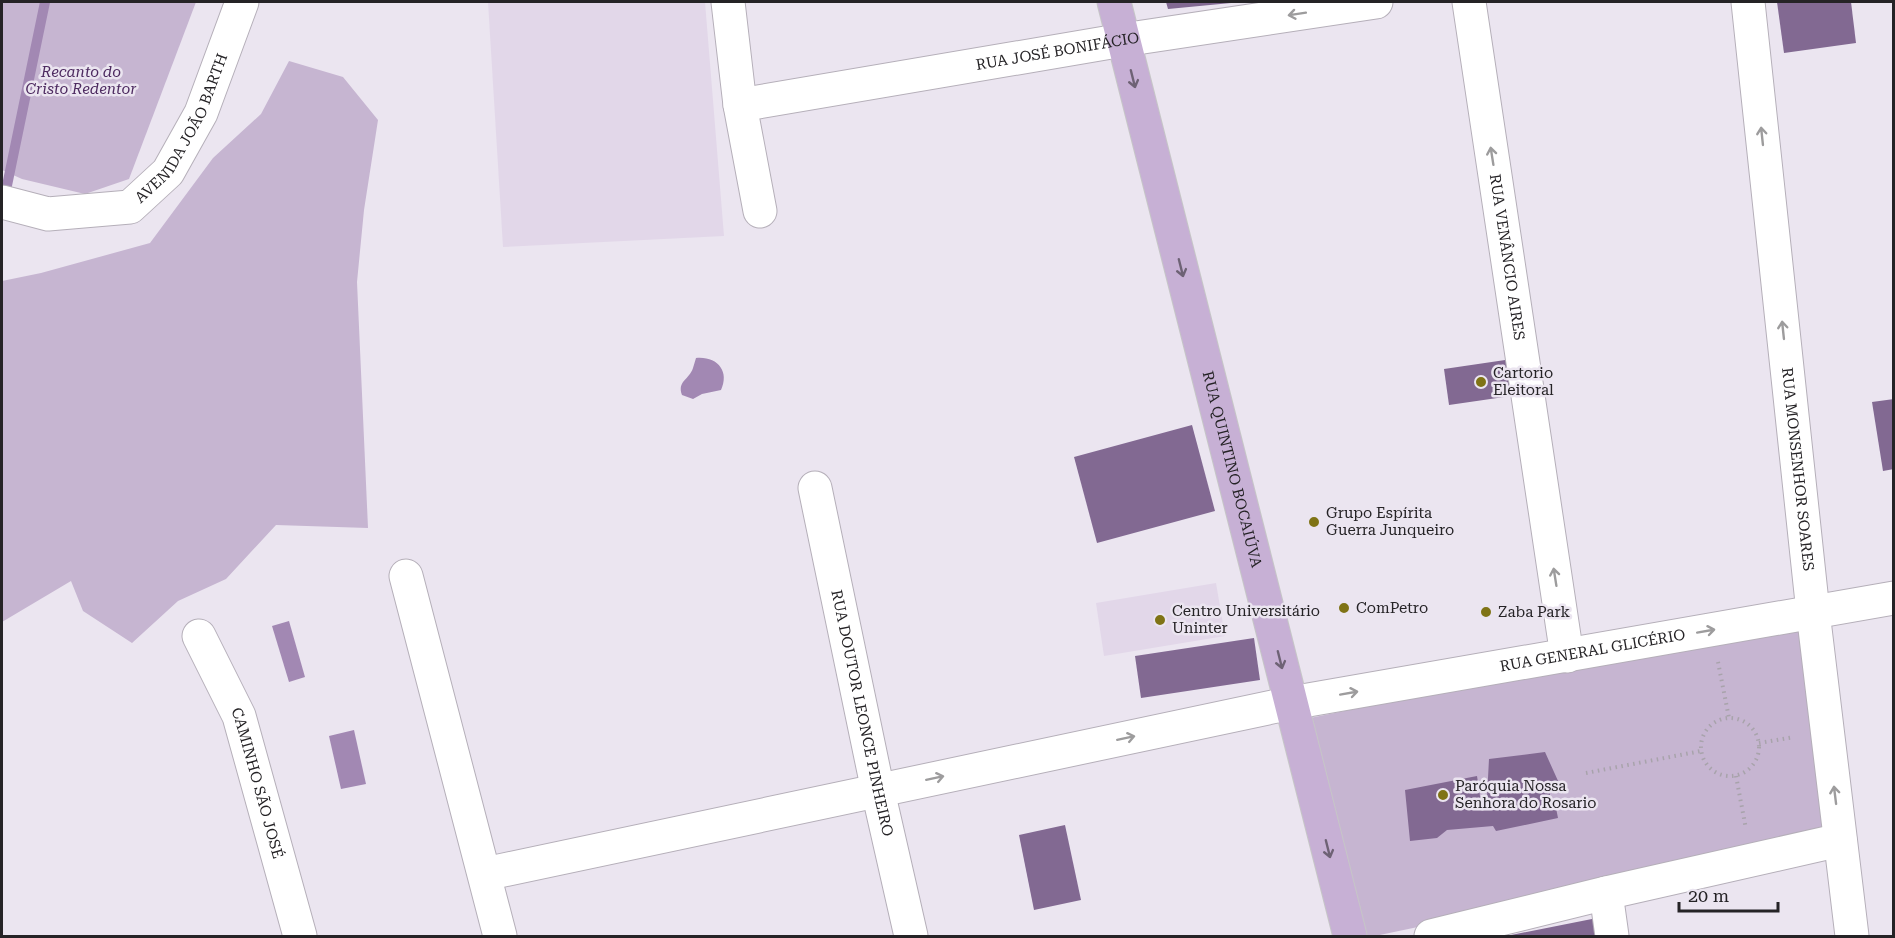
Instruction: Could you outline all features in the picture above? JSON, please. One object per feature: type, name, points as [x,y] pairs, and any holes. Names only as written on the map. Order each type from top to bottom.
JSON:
[{"type":"main road","name":"RUA QUINTINO BOCAIÚVA","points":[[1114,2],[1350,936]]},
{"type":"street","name":"AVENIDA JOÃO BARTH","points":[[2,202],[48,214],[130,207],[168,172],[201,113],[242,2]]},
{"type":"street","points":[[728,2],[740,105],[760,211]]},
{"type":"street","name":"RUA JOSÉ BONIFÁCIO","points":[[740,105],[1123,40],[1376,2]]},
{"type":"street","name":"RUA VENÂNCIO AIRES","points":[[1469,2],[1567,656]]},
{"type":"street","name":"RUA MONSENHOR SOARES","points":[[1748,2],[1813,612],[1852,936]]},
{"type":"street","name":"RUA DOUTOR LEONCE PINHEIRO","points":[[815,489],[878,791],[911,936]]},
{"type":"street","points":[[406,576],[500,936]]},
{"type":"street","name":"RUA GENERAL GLICÉRIO","points":[[485,874],[1291,703],[1893,598]]},
{"type":"street","name":"CAMINHO SÃO JOSÉ","points":[[199,636],[239,716],[300,936]]},
{"type":"street","points":[[1431,936],[1840,840]]},
{"type":"street","points":[[1606,894],[1612,936]]},
{"type":"path","points":[[1712,630],[1729,718]]},
{"type":"path","points":[[1729,718],[1747,723],[1754,730],[1759,743],[1758,758],[1753,766],[1736,776],[1726,777],[1717,774],[1703,760],[1701,751],[1701,741],[1705,732],[1711,725],[1729,718]]},
{"type":"path","points":[[1586,773],[1701,751]]},
{"type":"path","points":[[1736,776],[1752,860]]},
{"type":"shaded area","points":[[488,2],[705,2],[724,236],[503,247]]},
{"type":"shaded area","points":[[696,358],[716,362],[723,371],[724,377],[721,390],[702,394],[693,399],[682,395],[681,387],[691,372]]},
{"type":"shaded area","name":"Centro Universitário Uninter","points":[[1216,583],[1225,636],[1104,656],[1096,603]]},
{"type":"shaded area","points":[[289,621],[305,677],[289,682],[272,626]]},
{"type":"shaded area","points":[[354,730],[366,784],[341,789],[329,736]]},
{"type":"green space","name":"Recanto do Cristo Redentor","points":[[2,2],[196,2],[129,179],[85,194],[22,179],[2,170]]},
{"type":"green space","points":[[289,61],[343,77],[378,120],[364,210],[357,282],[368,528],[276,525],[226,579],[178,601],[132,643],[83,611],[71,581],[2,622],[2,281],[41,273],[150,243],[213,158],[261,114]]},
{"type":"green space","points":[[1811,616],[1837,839],[1375,936],[1361,936],[1310,718]]},
{"type":"building","points":[[1166,2],[1231,2],[1231,3],[1168,9]]},
{"type":"building","points":[[1777,2],[1851,2],[1856,43],[1784,53]]},
{"type":"building","name":"Cartorio Eleitoral","points":[[1512,359],[1518,395],[1449,405],[1444,369]]},
{"type":"building","points":[[1894,399],[1894,469],[1883,471],[1872,402]]},
{"type":"building","points":[[1192,425],[1215,511],[1097,543],[1074,457]]},
{"type":"building","points":[[1254,638],[1260,680],[1141,698],[1135,656]]},
{"type":"building","name":"Paróquia Nossa Senhora do Rosario","points":[[1545,752],[1563,792],[1550,793],[1550,808],[1556,808],[1558,818],[1496,831],[1493,826],[1447,830],[1437,838],[1410,841],[1405,790],[1477,776],[1480,796],[1487,797],[1489,759]]},
{"type":"building","points":[[1065,825],[1081,900],[1034,910],[1019,835]]},
{"type":"building","points":[[1602,917],[1605,936],[1511,936],[1511,935]]},
{"type":"waterway","points":[[4,200],[45,2]]},
{"type":"place","name":"Cartorio Eleitoral","points":[[1481,382]]},
{"type":"place","name":"Grupo Espírita Guerra Junqueiro","points":[[1314,522]]},
{"type":"place","name":"ComPetro","points":[[1344,608]]},
{"type":"place","name":"Zaba Park","points":[[1486,612]]},
{"type":"place","name":"Centro Universitário Uninter","points":[[1160,620]]},
{"type":"place","name":"Paróquia Nossa Senhora do Rosario","points":[[1443,795]]}]
